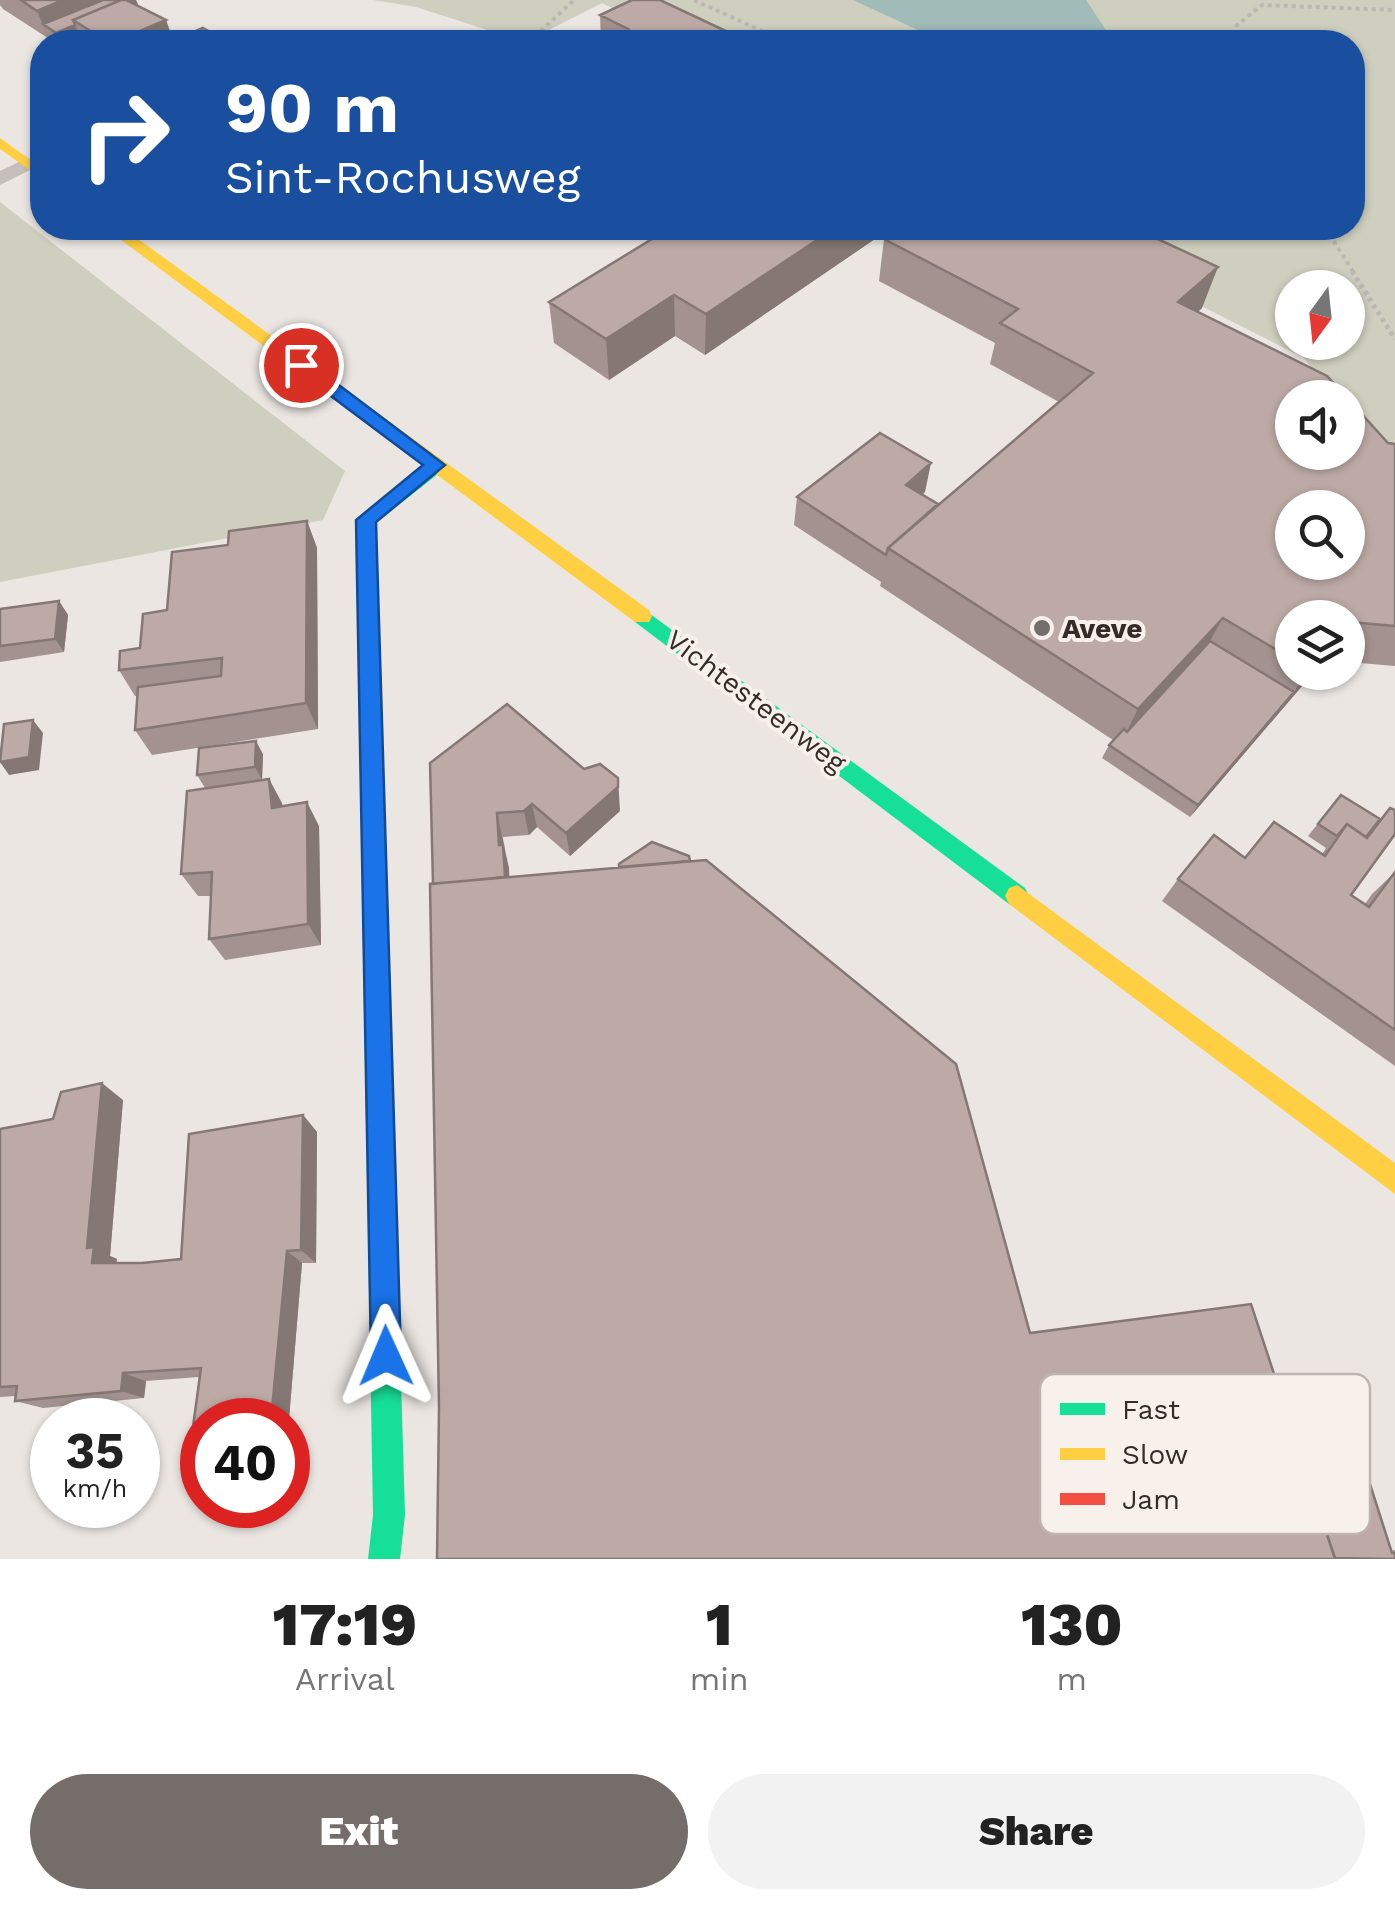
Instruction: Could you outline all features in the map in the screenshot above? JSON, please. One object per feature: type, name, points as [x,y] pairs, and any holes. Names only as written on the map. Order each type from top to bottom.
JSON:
[{"type":"street","points":[[0,142],[30,166]]},
{"type":"street","name":"Vichtesteenweg","points":[[129,240],[1395,1180]]},
{"type":"street","points":[[384,1559],[389,1515],[366,520],[436,465]]},
{"type":"lane","points":[[0,178],[30,171]]},
{"type":"path","points":[[542,30],[574,0]]},
{"type":"path","points":[[694,0],[760,30]]},
{"type":"path","points":[[1237,30],[1236,26],[1262,5],[1395,10]]},
{"type":"path","points":[[1333,240],[1395,340]]},
{"type":"green space","points":[[373,0],[1395,0],[1395,470],[1365,434],[1365,380],[1321,380],[1306,360],[1365,360],[1365,270],[1275,270],[1275,343],[1071,240],[1365,240],[1365,30],[657,30],[602,3],[549,30],[488,30],[416,7]]},
{"type":"green space","points":[[0,202],[30,225],[30,240],[49,240],[345,471],[323,520],[0,582]]},
{"type":"water","points":[[853,0],[1086,0],[1106,30],[918,30]]},
{"type":"building","points":[[21,0],[63,0],[37,11]]},
{"type":"building","points":[[103,0],[121,0],[73,20],[75,25],[63,30],[52,30],[43,24]]},
{"type":"building","points":[[126,0],[166,20],[142,30],[89,30],[73,20]]},
{"type":"building","points":[[632,0],[660,0],[724,30],[626,30],[600,15]]},
{"type":"building","points":[[650,240],[817,240],[706,314],[674,295],[606,339],[549,302]]},
{"type":"building","points":[[886,240],[1160,240],[1218,267],[1178,302],[1275,350],[1275,360],[1295,360],[1331,380],[1275,380],[1275,470],[1365,470],[1365,418],[1388,443],[1395,444],[1395,626],[1365,623],[1365,600],[1275,600],[1275,649],[1223,618],[1138,709],[888,548],[1093,373],[1000,323],[1018,309]]},
{"type":"building","points":[[880,433],[931,463],[906,485],[938,504],[888,548],[886,555],[797,497]]},
{"type":"building","points":[[307,521],[306,703],[135,730],[138,687],[221,676],[222,658],[119,670],[120,651],[140,648],[143,614],[167,610],[172,552],[228,545],[229,531]]},
{"type":"building","points":[[59,601],[55,639],[0,646],[0,609]]},
{"type":"building","points":[[1210,641],[1275,680],[1275,690],[1294,692],[1198,805],[1109,745],[1124,729],[1127,732]]},
{"type":"building","points":[[507,704],[584,769],[600,764],[618,778],[618,787],[566,833],[532,804],[524,811],[497,813],[505,877],[433,884],[430,763]]},
{"type":"building","points":[[33,720],[29,757],[0,762],[4,724]]},
{"type":"building","points":[[256,741],[255,767],[197,775],[199,748]]},
{"type":"building","points":[[269,779],[272,808],[307,802],[308,924],[209,939],[212,872],[181,874],[187,791]]},
{"type":"building","points":[[1341,795],[1380,819],[1366,837],[1347,824],[1337,836],[1318,824]]},
{"type":"building","points":[[1390,808],[1395,810],[1395,834],[1351,895],[1369,907],[1395,872],[1395,1030],[1178,879],[1214,835],[1245,858],[1274,822],[1325,856],[1347,824],[1367,838]]},
{"type":"building","points":[[652,842],[689,856],[690,861],[619,867]]},
{"type":"building","points":[[706,860],[956,1064],[1030,1333],[1251,1304],[1274,1374],[1040,1374],[1040,1534],[1327,1534],[1335,1559],[437,1559],[439,1408],[430,884]]},
{"type":"building","points":[[102,1083],[87,1248],[94,1247],[92,1263],[181,1259],[189,1134],[303,1115],[301,1250],[287,1251],[273,1398],[197,1398],[201,1368],[123,1373],[121,1391],[15,1401],[17,1386],[0,1387],[0,1129],[53,1119],[61,1092]]},
{"type":"building","points":[[1370,1484],[1395,1559],[1335,1558],[1327,1534],[1370,1534]]},
{"type":"traffic: fast","points":[[369,656],[366,520],[436,465]]},
{"type":"traffic: fast","points":[[642,616],[1017,896]]},
{"type":"traffic: fast","points":[[377,1008],[389,1515],[384,1559]]},
{"type":"traffic: slow","points":[[0,142],[30,166]]},
{"type":"traffic: slow","points":[[129,240],[642,616]]},
{"type":"traffic: slow","points":[[1017,896],[1395,1180]]},
{"type":"traffic: jam","points":[[369,656],[377,1008]]},
{"type":"place","name":"Aveve","points":[[1042,628]]},
{"type":"route","points":[[301,365],[436,465],[366,520],[386,1356]]}]
